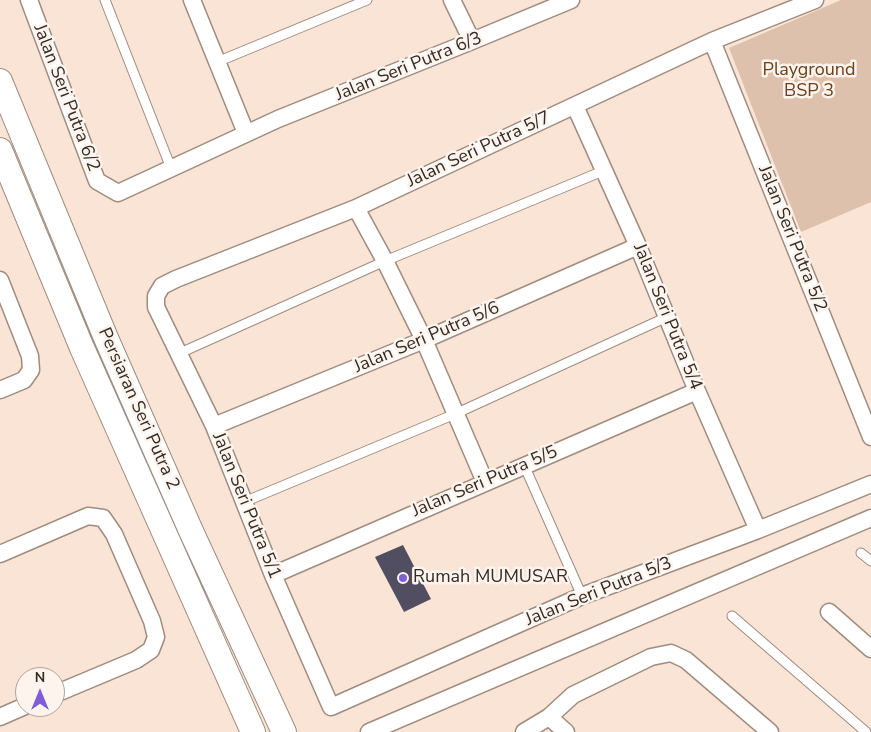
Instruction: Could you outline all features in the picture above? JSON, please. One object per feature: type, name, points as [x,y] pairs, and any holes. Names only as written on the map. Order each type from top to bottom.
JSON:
[{"type":"street","name":"Jalan Seri Putra 6/2","points":[[30,0],[97,181],[118,193],[246,133]]},
{"type":"street","points":[[192,0],[246,133]]},
{"type":"street","points":[[452,0],[472,41]]},
{"type":"street","name":"Jalan Seri Putra 6/3","points":[[246,133],[571,0]]},
{"type":"street","name":"Jalan Seri Putra 5/7","points":[[156,307],[156,296],[162,286],[176,279],[356,208],[712,41],[815,0]]},
{"type":"street","name":"Jalan Seri Putra 5/2","points":[[712,41],[871,437]]},
{"type":"street","name":"Persiaran Seri Putra 2","points":[[0,81],[110,347],[191,531],[287,729]]},
{"type":"street","name":"Jalan Seri Putra 5/4","points":[[575,106],[638,246],[697,391],[758,530]]},
{"type":"street","name":"Persiaran Seri Putra 2","points":[[0,150],[82,348],[252,731]]},
{"type":"street","points":[[356,208],[385,261],[424,340],[485,482]]},
{"type":"street","name":"Jalan Seri Putra 5/6","points":[[214,426],[424,340],[638,246]]},
{"type":"street","points":[[0,280],[30,356],[31,370],[24,380],[0,390]]},
{"type":"street","name":"Jalan Seri Putra 5/1","points":[[156,307],[214,426],[273,575],[331,707]]},
{"type":"street","name":"Jalan Seri Putra 5/5","points":[[273,575],[697,391]]},
{"type":"street","name":"Jalan Seri Putra 5/3","points":[[331,707],[582,596],[758,530],[871,484]]},
{"type":"street","points":[[0,554],[88,516],[103,518],[114,534],[156,637],[151,650],[136,660],[65,690]]},
{"type":"street","points":[[369,732],[871,518]]},
{"type":"street","points":[[829,612],[871,649]]},
{"type":"street","points":[[524,732],[549,717],[573,695],[651,657],[671,653],[686,660],[770,732]]},
{"type":"street","points":[[0,717],[15,710]]},
{"type":"street","points":[[549,717],[566,732]]},
{"type":"lane","points":[[105,0],[172,168]]},
{"type":"lane","points":[[217,62],[367,0]]},
{"type":"lane","points":[[180,353],[385,261],[603,171]]},
{"type":"lane","points":[[244,502],[455,414],[667,317]]},
{"type":"lane","points":[[524,465],[582,596]]},
{"type":"lane","points":[[861,553],[871,561]]},
{"type":"lane","points":[[732,616],[866,732]]},
{"type":"green space","name":"Playground BSP 3","points":[[841,0],[871,0],[871,202],[801,232],[729,48]]},
{"type":"building","name":"Rumah MUMUSAR","points":[[403,545],[431,599],[404,612],[375,557]]},
{"type":"place","name":"Rumah MUMUSAR","points":[[403,578]]}]
